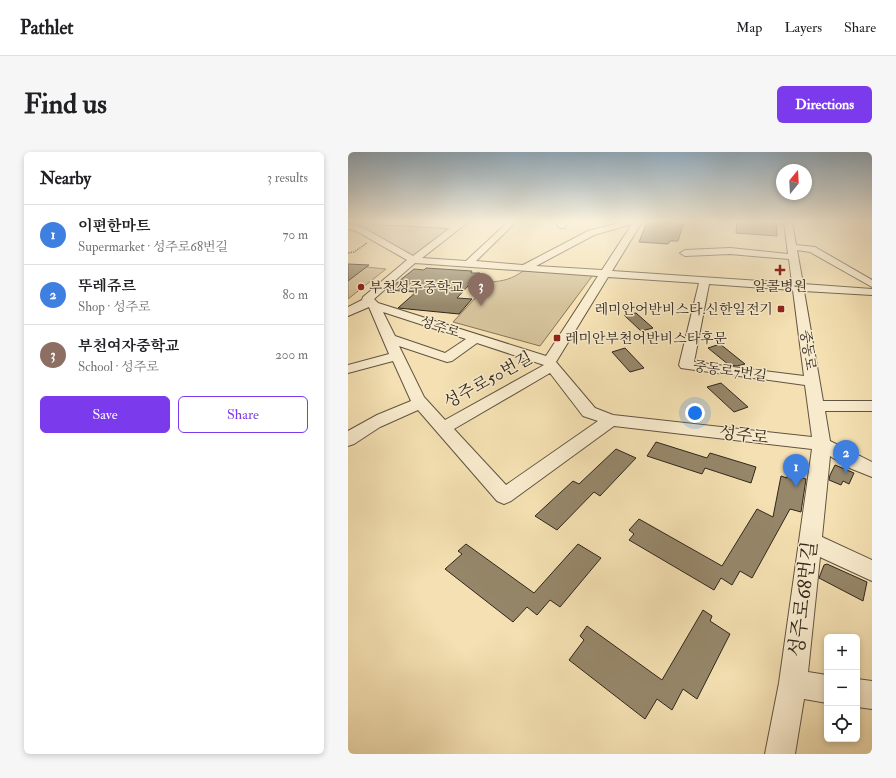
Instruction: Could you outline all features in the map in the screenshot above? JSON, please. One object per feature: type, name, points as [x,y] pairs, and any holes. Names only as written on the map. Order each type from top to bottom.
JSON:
[{"type":"street","points":[[396,250],[414,260],[872,292]]},
{"type":"street","points":[[427,250],[372,294],[368,299],[372,303],[417,399],[504,496],[611,420]]},
{"type":"street","points":[[468,264],[483,250]]},
{"type":"street","points":[[524,268],[556,250]]},
{"type":"street","points":[[550,364],[620,250]]},
{"type":"street","points":[[685,253],[730,251],[793,252],[805,250]]},
{"type":"street","points":[[814,250],[872,284]]},
{"type":"street","name":"중동로","points":[[793,252],[822,444]]},
{"type":"street","name":"중동로7번길","points":[[705,280],[686,364],[813,382]]},
{"type":"street","points":[[348,312],[372,303]]},
{"type":"street","name":"성주로","points":[[372,303],[550,364],[589,412],[611,420],[822,444],[854,462],[872,470]]},
{"type":"street","points":[[390,341],[396,340],[447,358],[476,338]]},
{"type":"street","points":[[348,369],[397,356]]},
{"type":"street","name":"성주로50번길","points":[[443,428],[550,364]]},
{"type":"street","points":[[348,440],[363,428],[392,413],[421,403]]},
{"type":"street","points":[[817,406],[872,406]]},
{"type":"street","name":"성주로68번길","points":[[780,754],[793,683],[822,444]]},
{"type":"street","points":[[810,542],[871,567]]},
{"type":"street","points":[[793,683],[824,688]]},
{"type":"street","points":[[860,693],[872,695]]},
{"type":"shaded area","points":[[396,250],[425,250],[413,259]]},
{"type":"shaded area","points":[[366,267],[386,269],[348,299],[348,276]]},
{"type":"shaded area","points":[[523,271],[593,275],[540,346],[453,322],[490,282],[508,279]]},
{"type":"building","points":[[348,264],[369,265],[348,281]]},
{"type":"building","points":[[426,268],[472,271],[471,273],[480,273],[457,298],[472,299],[459,314],[398,308],[416,292],[388,290],[414,269],[424,270]]},
{"type":"building","points":[[636,313],[653,328],[641,331],[624,315]]},
{"type":"building","points":[[720,344],[745,364],[737,366],[729,365],[708,348]]},
{"type":"building","points":[[625,348],[644,368],[630,372],[612,352]]},
{"type":"building","points":[[721,383],[748,407],[734,412],[707,387]]},
{"type":"building","points":[[656,442],[707,458],[710,453],[756,467],[751,483],[705,468],[702,474],[647,456]]},
{"type":"building","points":[[616,449],[636,458],[600,496],[594,492],[557,530],[535,516],[573,481],[579,484]]},
{"type":"building","points":[[835,465],[854,473],[849,484],[843,481],[841,485],[829,480]]},
{"type":"building","points":[[788,472],[806,479],[801,512],[790,509],[752,578],[740,571],[732,585],[721,578],[714,590],[629,540],[634,534],[629,530],[639,519],[722,566],[757,509],[773,517],[781,476],[787,478]]},
{"type":"building","points":[[466,544],[534,593],[578,544],[601,558],[560,607],[550,600],[537,615],[527,607],[513,622],[445,569],[462,554],[458,551]]},
{"type":"building","points":[[827,564],[867,582],[863,601],[819,578],[824,565]]},
{"type":"building","points":[[703,610],[712,616],[710,621],[730,634],[697,699],[683,689],[672,710],[657,699],[645,719],[569,660],[584,640],[580,636],[587,626],[662,680]]},
{"type":"place","name":"알콜병원","points":[[780,270]]},
{"type":"place","name":"부천성주중학교","points":[[361,287]]},
{"type":"place","name":"부천여자중학교","points":[[481,306]]},
{"type":"place","name":"레미안어반비스타.신한일전기","points":[[781,309]]},
{"type":"place","name":"레미안부천어반비스타후문","points":[[557,338]]},
{"type":"place","name":"뚜레쥬르","points":[[846,473]]},
{"type":"place","name":"이편한마트","points":[[796,487]]}]
